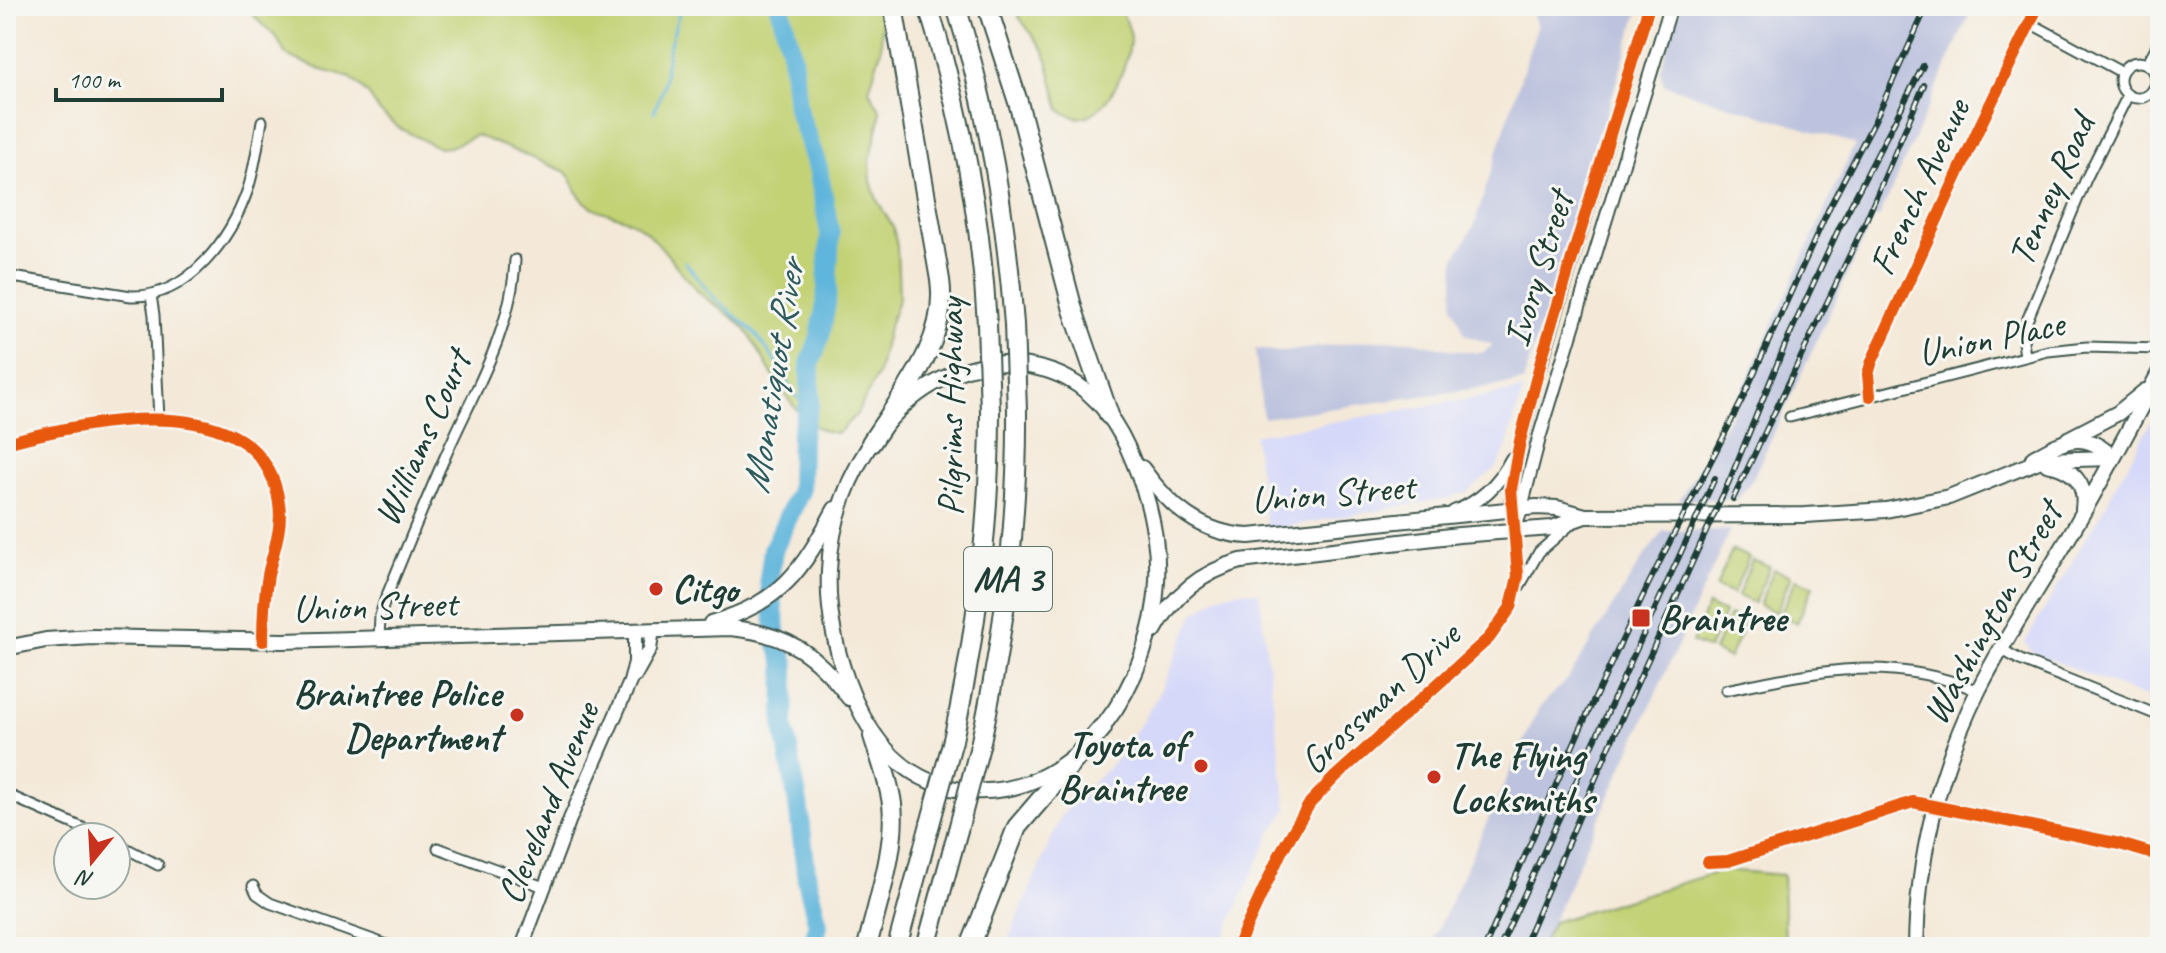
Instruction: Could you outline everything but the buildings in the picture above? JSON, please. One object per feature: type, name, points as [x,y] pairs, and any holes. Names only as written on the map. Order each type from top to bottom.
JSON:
[{"type":"highway","points":[[871,443],[931,348],[941,305],[940,280],[893,6]]},
{"type":"highway","name":"Pilgrims Highway","points":[[897,947],[953,740],[971,651],[982,571],[989,481],[987,324],[978,232],[965,152],[928,6]]},
{"type":"highway","name":"Pilgrims Highway","points":[[926,947],[980,746],[998,655],[1016,481],[1014,324],[1006,241],[982,101],[956,6]]},
{"type":"highway","points":[[987,6],[1015,93],[1073,310],[1109,415]]},
{"type":"highway","points":[[970,947],[1017,827],[1102,728]]},
{"type":"highway","points":[[867,947],[893,819],[889,787],[873,736]]},
{"type":"main road","points":[[1018,364],[1056,374],[1090,394],[1109,415],[1125,441],[1146,496],[1157,559],[1154,606],[1140,661],[1125,693],[1102,728],[1074,756],[1046,774],[1016,786],[981,791],[957,789],[923,778],[896,761],[873,736],[839,655],[829,594],[831,547],[850,480],[871,443],[899,410],[943,378],[979,365],[1018,364]]},
{"type":"main road","name":"Union Street","points":[[2008,473],[2118,413],[2157,377]]},
{"type":"main road","name":"Washington Street","points":[[1916,947],[1921,876],[1935,805],[1953,748],[2001,649],[2083,512],[2157,377]]},
{"type":"main road","points":[[2063,441],[2076,439],[2089,442],[2113,458]]},
{"type":"main road","name":"Union Street","points":[[1125,441],[1152,482],[1176,507],[1199,523],[1223,532],[1265,535],[1516,508],[1557,508],[1580,519]]},
{"type":"main road","name":"Union Street","points":[[1140,661],[1155,629],[1174,600],[1196,581],[1222,567],[1260,558],[1552,528],[1580,519],[1868,512],[1935,501],[2049,459],[2113,458]]},
{"type":"main road","points":[[2008,473],[2041,463],[2070,471],[2084,491],[2083,512]]},
{"type":"main road","name":"Union Street","points":[[699,627],[753,609],[776,594],[792,578],[828,522],[850,480]]},
{"type":"main road","name":"Union Street","points":[[6,648],[80,637],[263,641],[699,627],[752,630],[781,638],[814,658],[863,718]]},
{"type":"street","name":"Ivory Street","points":[[1515,531],[1513,471],[1520,441],[1649,6]]},
{"type":"street","name":"Ivory Street","points":[[1516,508],[1671,6]]},
{"type":"street","name":"French Avenue","points":[[1870,396],[1870,367],[2038,6]]},
{"type":"street","points":[[2030,23],[2121,72],[2133,62],[2147,64],[2160,40]]},
{"type":"street","name":"Tenney Road","points":[[2121,72],[2120,84],[2128,95],[2142,97],[2156,91],[2155,74],[2147,64]]},
{"type":"street","name":"Tenney Road","points":[[2025,356],[2023,342],[2026,323],[2086,179],[2128,95]]},
{"type":"street","points":[[6,276],[124,295],[151,295],[185,279],[223,239],[247,190],[262,121]]},
{"type":"street","name":"Williams Court","points":[[379,639],[380,616],[385,600],[505,321],[512,294],[515,260]]},
{"type":"street","points":[[1550,405],[1564,337],[1577,298],[1577,287],[1569,286],[1560,298]]},
{"type":"street","points":[[151,295],[159,419]]},
{"type":"street","name":"Union Place","points":[[1790,417],[2025,356],[2073,348],[2160,349]]},
{"type":"street","points":[[6,443],[86,424],[159,419],[202,425],[226,433],[254,453],[272,478],[279,499],[280,521],[264,596],[263,641]]},
{"type":"street","points":[[1449,514],[1481,498],[1494,487],[1520,441]]},
{"type":"street","points":[[1515,593],[1539,552],[1580,519]]},
{"type":"street","name":"Grossman Drive","points":[[1237,947],[1281,852],[1310,803],[1489,638],[1504,620],[1518,576],[1515,531]]},
{"type":"street","name":"Cleveland Avenue","points":[[522,947],[570,819],[630,682],[650,649],[653,630]]},
{"type":"street","name":"Cleveland Avenue","points":[[630,682],[635,662],[635,631]]},
{"type":"street","points":[[2001,649],[2020,660],[2160,716]]},
{"type":"street","points":[[1726,690],[1818,672],[1883,668],[1937,677],[1978,691]]},
{"type":"street","points":[[6,794],[67,821]]},
{"type":"street","points":[[1708,862],[1728,861],[1907,803],[1935,805],[2120,844],[2160,856]]},
{"type":"street","points":[[438,848],[544,887]]},
{"type":"street","points":[[132,851],[158,865]]},
{"type":"street","points":[[253,886],[257,894],[270,903],[393,947]]},
{"type":"shaded area","points":[[1529,6],[1640,6],[1523,382],[1263,418],[1255,349],[1281,352],[1374,340],[1411,341],[1482,353],[1493,345],[1465,335],[1453,305],[1455,258],[1474,226],[1537,26]]},
{"type":"shaded area","points":[[1681,6],[1973,6],[1879,218],[1874,217],[1752,480],[1738,499],[1679,500],[1733,411],[1855,144],[1664,85],[1660,72]]},
{"type":"shaded area","points":[[1523,390],[1505,451],[1497,467],[1467,492],[1267,530],[1254,435]]},
{"type":"shaded area","points":[[2160,405],[2160,703],[2032,652],[2025,642]]},
{"type":"shaded area","points":[[1730,530],[1541,947],[1430,947],[1539,708],[1569,677],[1641,561],[1663,531]]},
{"type":"shaded area","points":[[1238,591],[1259,592],[1287,810],[1272,831],[1219,947],[1005,947],[1062,814],[1122,754],[1158,695],[1194,614],[1219,596]]},
{"type":"green space","points":[[252,6],[882,6],[881,50],[869,90],[880,109],[870,161],[871,181],[877,200],[893,227],[899,297],[878,374],[857,414],[838,433],[823,431],[810,422],[786,395],[743,327],[701,294],[644,230],[628,220],[595,209],[584,201],[564,171],[476,135],[450,147],[439,148],[399,128],[380,112],[368,94],[351,78],[286,55],[277,38],[253,15]]},
{"type":"green space","points":[[1017,6],[1117,6],[1129,30],[1130,44],[1117,83],[1093,113],[1077,117],[1060,110],[1045,52],[1019,17]]},
{"type":"green space","points":[[1732,550],[1749,557],[1733,594],[1716,587]]},
{"type":"green space","points":[[1752,560],[1770,567],[1754,603],[1738,596]]},
{"type":"green space","points":[[1774,569],[1791,576],[1776,613],[1759,605]]},
{"type":"green space","points":[[1796,579],[1813,586],[1797,623],[1780,615]]},
{"type":"green space","points":[[1708,605],[1724,613],[1709,649],[1692,642]]},
{"type":"green space","points":[[1729,615],[1745,623],[1729,658],[1714,651]]},
{"type":"green space","points":[[1724,870],[1783,875],[1785,947],[1541,947],[1553,922]]},
{"type":"waterway","points":[[654,112],[663,88],[668,51],[681,6]]},
{"type":"waterway","name":"Monatiquot River","points":[[780,6],[792,55],[797,108],[818,168],[830,234],[826,304],[820,337],[810,364],[810,401],[801,436],[800,491],[773,550],[769,579],[778,645],[785,664],[784,727],[798,803],[807,880],[818,925],[813,947]]},
{"type":"waterway","points":[[685,262],[712,296],[755,333],[779,366],[793,393],[809,408]]},
{"type":"railway","points":[[1485,947],[1578,734],[1648,585],[1742,400],[1830,206],[1875,120],[1927,6]]},
{"type":"railway","points":[[1523,947],[1626,708],[1731,477],[1785,345],[1840,226],[1923,66]]},
{"type":"railway","points":[[1733,499],[1864,225],[1924,85]]},
{"type":"railway","points":[[1500,947],[1715,478]]},
{"type":"cycle path","points":[[1237,947],[1281,852],[1310,803],[1489,638],[1511,607],[1518,576],[1511,489],[1520,441],[1542,357],[1649,6]]},
{"type":"cycle path","points":[[1870,396],[1868,374],[1872,361],[2038,6]]},
{"type":"cycle path","points":[[6,443],[79,426],[165,420],[205,425],[240,440],[266,465],[279,503],[279,530],[268,575],[263,641]]},
{"type":"cycle path","points":[[1708,862],[1728,861],[1913,802],[2120,844],[2160,856]]},
{"type":"place","name":"Citgo","points":[[656,589]]},
{"type":"place","name":"Braintree","points":[[1641,618]]},
{"type":"place","name":"Braintree Police Department","points":[[517,715]]},
{"type":"place","name":"Toyota of Braintree","points":[[1201,766]]},
{"type":"place","name":"The Flying Locksmiths","points":[[1434,777]]}]
